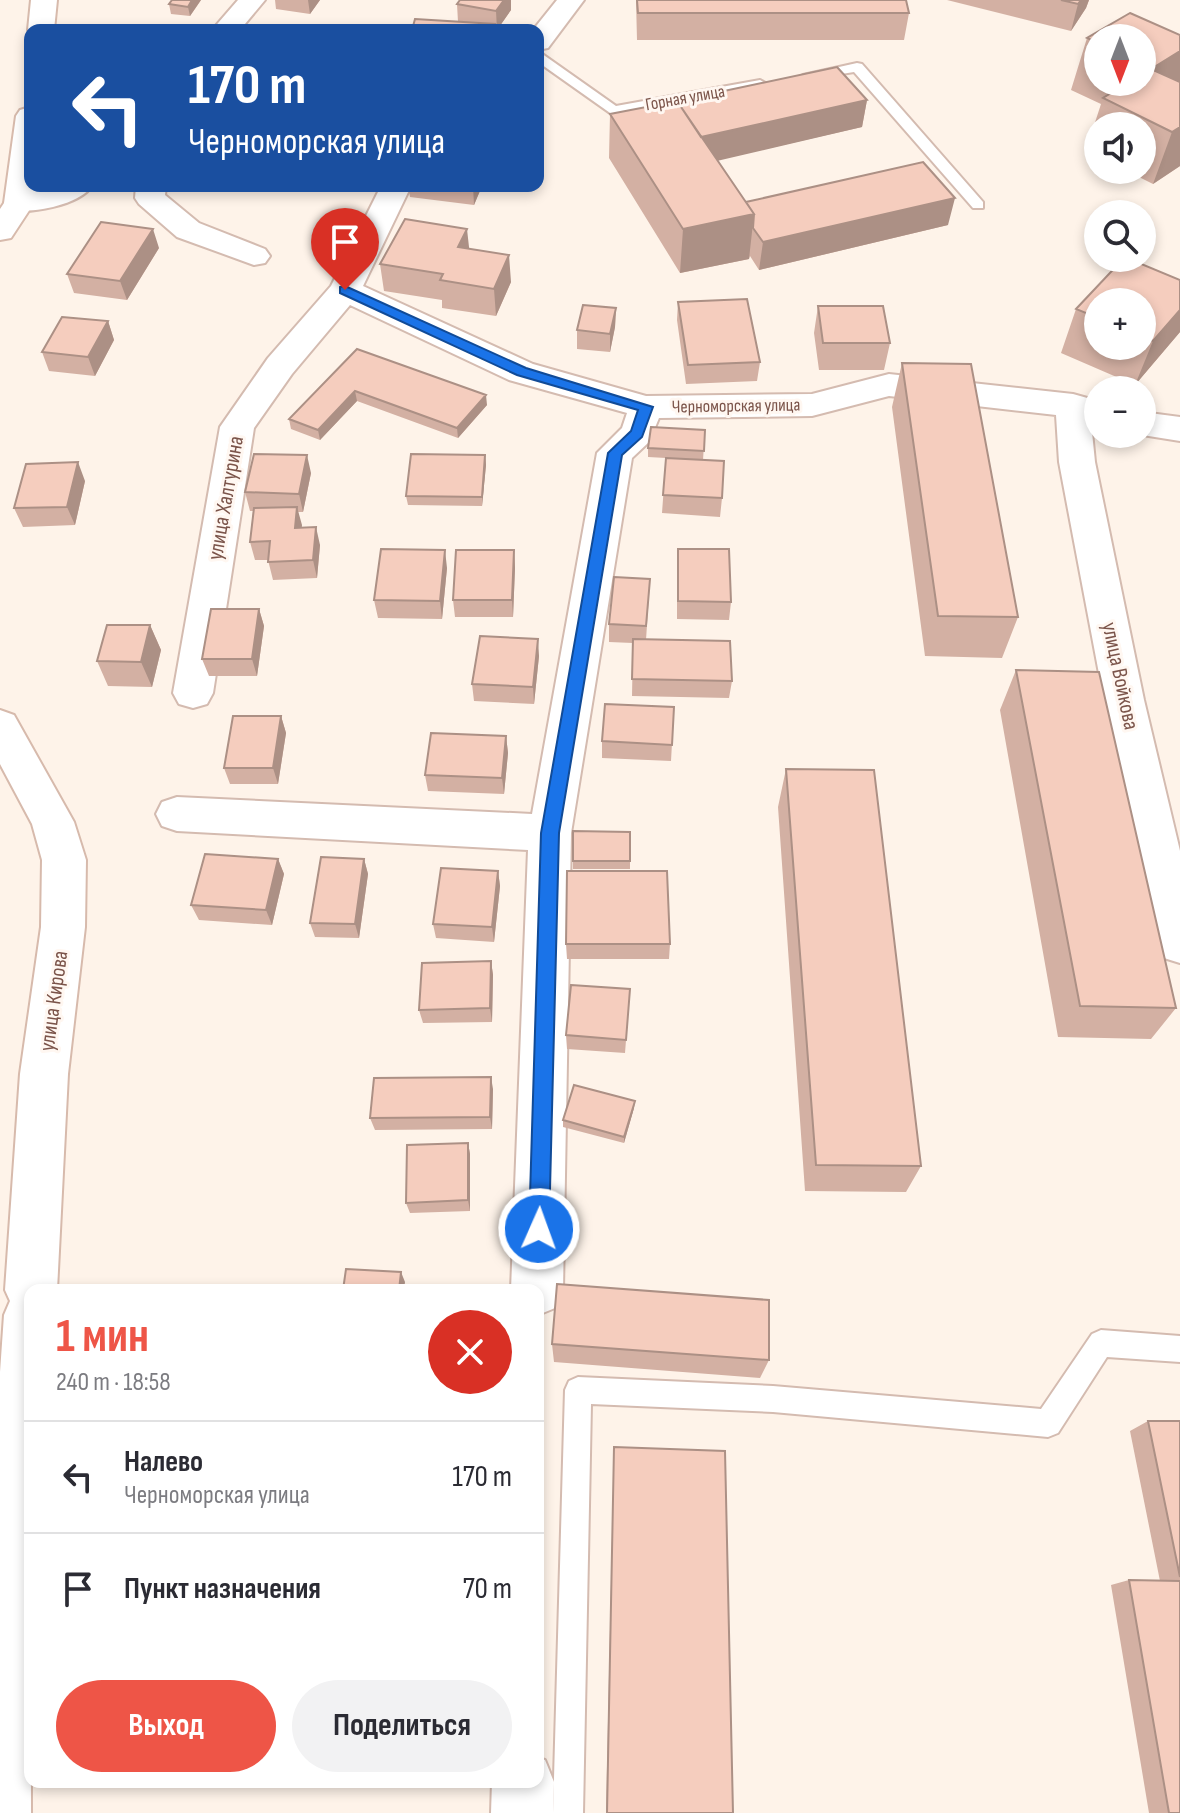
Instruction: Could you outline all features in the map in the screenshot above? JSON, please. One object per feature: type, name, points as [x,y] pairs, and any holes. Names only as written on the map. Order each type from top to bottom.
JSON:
[{"type":"street","points":[[42,24],[44,0]]},
{"type":"street","points":[[230,24],[252,0]]},
{"type":"street","points":[[544,34],[571,0]]},
{"type":"street","points":[[0,231],[19,203],[24,163]]},
{"type":"street","points":[[19,203],[68,192]]},
{"type":"street","points":[[150,192],[150,198],[188,230],[254,256]]},
{"type":"street","name":"улица Халтурина","points":[[193,693],[237,427],[280,366],[345,290],[393,192]]},
{"type":"street","name":"Черноморская улица","points":[[345,290],[521,372],[646,407],[812,405],[889,385],[1084,408]]},
{"type":"street","points":[[537,1284],[550,833],[615,453],[637,434],[646,407]]},
{"type":"street","name":"улица Войкова","points":[[1084,415],[1077,462],[1121,685],[1180,944]]},
{"type":"street","points":[[1156,426],[1180,429]]},
{"type":"street","name":"улица Кирова","points":[[0,726],[53,822],[64,860],[63,927],[44,1074],[31,1284]]},
{"type":"street","points":[[177,814],[550,833]]},
{"type":"street","points":[[0,1813],[24,1415]]},
{"type":"street","points":[[522,1813],[523,1788]]},
{"type":"lane","name":"Горная улица","points":[[544,59],[613,111],[857,67],[978,205]]},
{"type":"lane","points":[[568,1813],[578,1390],[773,1399],[1048,1423],[1101,1343],[1180,1349]]},
{"type":"building","points":[[172,0],[192,0],[188,7],[169,4]]},
{"type":"building","points":[[460,0],[504,0],[496,11],[457,4]]},
{"type":"building","points":[[637,0],[906,0],[909,13],[638,13]]},
{"type":"building","points":[[1130,13],[1155,24],[1111,24]]},
{"type":"building","points":[[415,19],[495,24],[414,24]]},
{"type":"building","points":[[1156,24],[1180,35],[1180,51],[1156,66]]},
{"type":"building","points":[[837,67],[867,100],[701,137],[677,101]]},
{"type":"building","points":[[1156,71],[1180,82],[1180,127],[1172,132],[1156,124],[1156,112],[1131,112],[1103,98],[1156,96]]},
{"type":"building","points":[[677,101],[754,214],[683,229],[610,114]]},
{"type":"building","points":[[923,162],[955,198],[763,242],[753,228],[754,214],[746,202]]},
{"type":"building","points":[[405,219],[467,229],[458,247],[509,255],[494,289],[440,280],[443,274],[380,264]]},
{"type":"building","points":[[101,222],[153,229],[120,281],[67,274]]},
{"type":"building","points":[[1156,270],[1180,280],[1180,310],[1156,338],[1156,288],[1096,288],[1111,272]]},
{"type":"building","points":[[747,299],[760,362],[688,365],[678,302]]},
{"type":"building","points":[[1084,300],[1084,312],[1076,309]]},
{"type":"building","points":[[583,305],[616,308],[610,334],[577,330]]},
{"type":"building","points":[[818,306],[883,306],[890,343],[823,343]]},
{"type":"building","points":[[62,317],[108,321],[88,357],[42,352]]},
{"type":"building","points":[[357,349],[486,395],[457,428],[355,391],[318,430],[289,419]]},
{"type":"building","points":[[902,363],[971,364],[1018,617],[938,616]]},
{"type":"building","points":[[651,427],[705,430],[704,451],[648,448]]},
{"type":"building","points":[[254,454],[307,455],[299,494],[245,492]]},
{"type":"building","points":[[411,454],[485,455],[482,497],[406,496]]},
{"type":"building","points":[[666,458],[724,461],[722,498],[663,495]]},
{"type":"building","points":[[78,462],[67,507],[14,508],[26,464]]},
{"type":"building","points":[[297,507],[295,528],[316,527],[313,560],[268,562],[270,541],[250,542],[254,508]]},
{"type":"building","points":[[381,549],[445,550],[440,601],[374,600]]},
{"type":"building","points":[[678,549],[729,549],[731,602],[678,601]]},
{"type":"building","points":[[456,550],[514,550],[512,600],[453,600]]},
{"type":"building","points":[[614,577],[650,579],[646,626],[609,624]]},
{"type":"building","points":[[211,609],[259,609],[252,659],[202,659]]},
{"type":"building","points":[[107,625],[150,625],[141,662],[97,661]]},
{"type":"building","points":[[480,636],[538,639],[533,687],[472,684]]},
{"type":"building","points":[[633,639],[730,641],[732,681],[632,679]]},
{"type":"building","points":[[1016,670],[1099,672],[1176,1008],[1080,1006]]},
{"type":"building","points":[[605,704],[674,707],[672,745],[602,741]]},
{"type":"building","points":[[233,716],[281,716],[273,768],[224,768]]},
{"type":"building","points":[[431,733],[506,736],[502,778],[425,775]]},
{"type":"building","points":[[786,769],[874,770],[921,1166],[816,1165]]},
{"type":"building","points":[[573,831],[630,832],[630,861],[573,861]]},
{"type":"building","points":[[205,854],[278,859],[266,910],[191,905]]},
{"type":"building","points":[[321,857],[364,859],[355,924],[310,923]]},
{"type":"building","points":[[441,868],[498,871],[492,927],[433,924]]},
{"type":"building","points":[[567,871],[667,871],[670,944],[566,944]]},
{"type":"building","points":[[491,961],[490,1008],[419,1010],[422,963]]},
{"type":"building","points":[[571,985],[630,989],[626,1040],[566,1035]]},
{"type":"building","points":[[491,1077],[490,1117],[370,1118],[374,1078]]},
{"type":"building","points":[[574,1085],[635,1101],[624,1137],[563,1120]]},
{"type":"building","points":[[468,1143],[468,1200],[406,1203],[407,1145]]},
{"type":"building","points":[[346,1269],[401,1272],[400,1284],[344,1284]]},
{"type":"building","points":[[557,1284],[769,1300],[769,1360],[552,1344]]},
{"type":"building","points":[[1148,1421],[1180,1421],[1180,1577]]},
{"type":"building","points":[[614,1447],[725,1451],[733,1813],[607,1813]]},
{"type":"building","points":[[1129,1580],[1180,1581],[1180,1813],[1169,1813]]},
{"type":"route","points":[[345,290],[521,372],[646,407],[637,434],[615,453],[550,833],[539,1229]]}]
